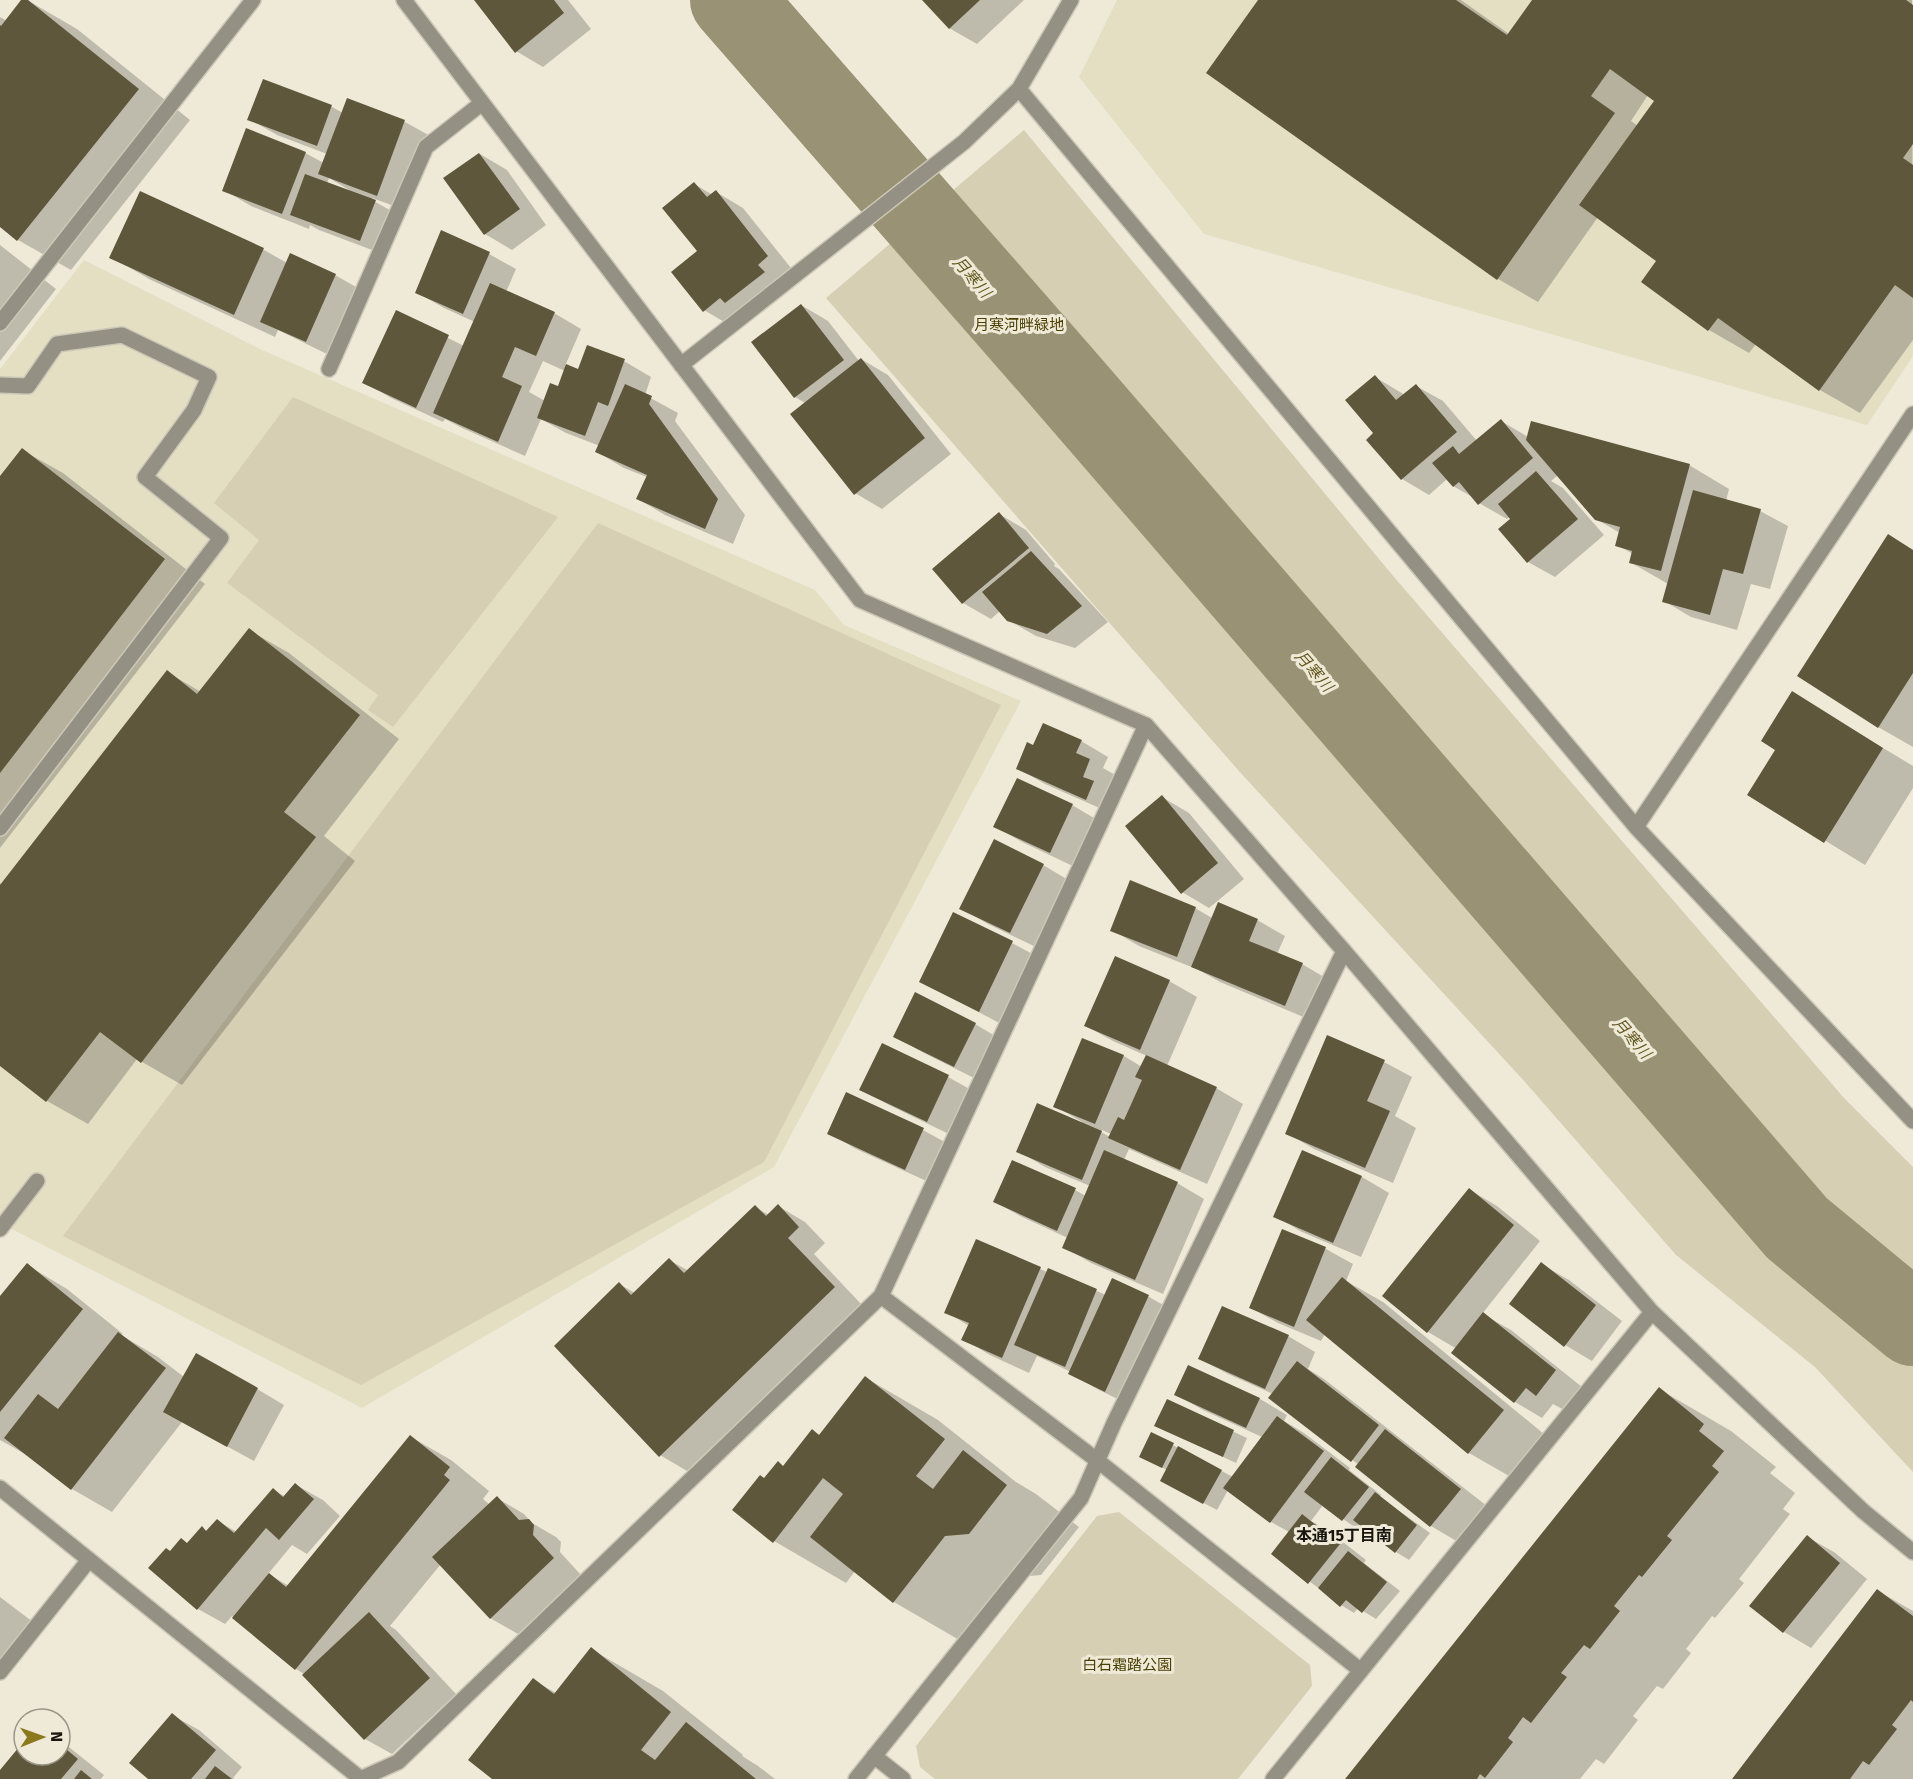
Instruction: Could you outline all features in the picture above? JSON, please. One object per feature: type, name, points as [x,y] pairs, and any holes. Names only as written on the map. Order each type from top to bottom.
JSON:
[{"type":"street","points":[[0,323],[253,0]]},
{"type":"street","points":[[404,0],[860,600],[1146,725],[1344,951],[1652,1312],[1863,1511],[1913,1552]]},
{"type":"street","points":[[681,365],[964,142],[1019,89],[1071,0]]},
{"type":"street","points":[[1019,89],[1636,826],[1913,1121]]},
{"type":"street","points":[[329,369],[426,147],[482,103]]},
{"type":"street","points":[[0,385],[28,386],[57,344],[122,335],[209,377],[194,410],[145,477],[221,538],[0,828]]},
{"type":"street","points":[[1636,826],[1913,414]]},
{"type":"street","points":[[0,1488],[361,1779],[398,1762],[881,1296],[1146,725]]},
{"type":"street","points":[[856,1779],[1081,1498],[1120,1412],[1344,951]]},
{"type":"street","points":[[0,1229],[37,1181]]},
{"type":"street","points":[[881,1296],[1098,1461],[1360,1670]]},
{"type":"street","points":[[1273,1779],[1652,1312]]},
{"type":"street","points":[[0,1672],[89,1560]]},
{"type":"street","points":[[874,1756],[903,1779]]},
{"type":"shaded area","points":[[1117,0],[1913,0],[1913,356],[1867,425],[1204,234],[1079,77]]},
{"type":"shaded area","points":[[84,260],[262,350],[815,590],[844,625],[1021,701],[774,1167],[362,1408],[0,1223],[0,369]]},
{"type":"green space","name":"月寒河畔緑地","points":[[1024,130],[1394,577],[1844,1098],[1913,1167],[1913,1472],[1815,1367],[1676,1255],[1525,1082],[1238,770],[826,298]]},
{"type":"green space","points":[[293,397],[558,517],[393,727],[368,710],[378,695],[227,583],[259,540],[214,503]]},
{"type":"green space","points":[[598,523],[1001,705],[764,1162],[361,1385],[63,1236]]},
{"type":"green space","name":"白石霜踏公園","points":[[1119,1512],[1310,1665],[1312,1686],[1238,1779],[935,1779],[920,1767],[916,1746],[1097,1516]]},
{"type":"building","points":[[21,0],[28,0],[139,89],[17,241],[0,227],[0,25]]},
{"type":"building","points":[[474,0],[554,0],[564,13],[515,53]]},
{"type":"building","points":[[922,0],[980,0],[949,29]]},
{"type":"building","points":[[1258,0],[1456,0],[1507,35],[1532,0],[1906,0],[1913,5],[1913,144],[1903,158],[1913,165],[1913,298],[1895,285],[1819,391],[1718,318],[1708,331],[1641,282],[1656,261],[1579,205],[1654,101],[1610,69],[1591,96],[1615,113],[1497,280],[1206,73]]},
{"type":"building","points":[[263,79],[332,105],[317,146],[247,120]]},
{"type":"building","points":[[347,98],[405,120],[377,196],[318,174]]},
{"type":"building","points":[[246,128],[306,152],[282,214],[222,191]]},
{"type":"building","points":[[479,153],[520,209],[484,235],[443,178]]},
{"type":"building","points":[[305,174],[376,200],[360,241],[290,215]]},
{"type":"building","points":[[694,182],[707,197],[716,190],[768,256],[758,265],[765,272],[725,303],[720,298],[703,312],[671,272],[697,251],[662,208]]},
{"type":"building","points":[[140,191],[264,248],[234,315],[109,258]]},
{"type":"building","points":[[441,230],[490,252],[463,314],[415,293]]},
{"type":"building","points":[[290,253],[336,274],[306,342],[260,322]]},
{"type":"building","points":[[490,283],[555,312],[536,356],[515,347],[502,377],[522,386],[498,442],[433,413]]},
{"type":"building","points":[[801,304],[844,360],[794,398],[751,342]]},
{"type":"building","points":[[396,310],[449,335],[416,408],[362,383]]},
{"type":"building","points":[[587,345],[625,359],[608,406],[598,402],[585,436],[537,418],[550,383],[558,386],[566,364],[578,369]]},
{"type":"building","points":[[861,358],[925,438],[854,495],[790,414]]},
{"type":"building","points":[[1375,375],[1396,400],[1416,384],[1457,432],[1401,480],[1366,440],[1373,433],[1345,400]]},
{"type":"building","points":[[625,384],[652,396],[649,404],[718,499],[705,529],[636,499],[647,475],[595,452]]},
{"type":"building","points":[[1501,419],[1533,458],[1478,505],[1459,482],[1453,487],[1432,463],[1453,446],[1459,454]]},
{"type":"building","points":[[1531,421],[1690,464],[1661,571],[1629,563],[1632,551],[1615,546],[1620,527],[1595,520],[1526,440]]},
{"type":"building","points":[[22,448],[165,559],[0,773],[0,476]]},
{"type":"building","points":[[1536,471],[1578,519],[1527,563],[1498,529],[1510,519],[1498,504]]},
{"type":"building","points":[[1693,490],[1761,509],[1743,574],[1723,569],[1710,615],[1662,602]]},
{"type":"building","points":[[999,512],[1029,548],[962,604],[932,569]]},
{"type":"building","points":[[1888,534],[1913,550],[1913,673],[1878,728],[1797,676]]},
{"type":"building","points":[[1031,551],[1082,606],[1047,634],[1007,621],[982,592]]},
{"type":"building","points":[[249,628],[360,715],[284,812],[316,837],[141,1063],[100,1032],[46,1102],[0,1066],[0,885],[167,670],[197,694]]},
{"type":"building","points":[[1792,691],[1883,748],[1824,843],[1747,795],[1775,750],[1761,741]]},
{"type":"building","points":[[1043,723],[1082,740],[1076,753],[1090,759],[1083,777],[1094,781],[1086,800],[1016,769],[1027,742],[1033,745]]},
{"type":"building","points":[[1017,778],[1073,804],[1050,853],[993,827]]},
{"type":"building","points":[[1162,795],[1218,863],[1181,894],[1125,826]]},
{"type":"building","points":[[994,839],[1044,864],[1010,933],[959,909]]},
{"type":"building","points":[[1130,880],[1196,907],[1177,957],[1110,931]]},
{"type":"building","points":[[1218,902],[1258,919],[1249,941],[1303,963],[1285,1006],[1191,967]]},
{"type":"building","points":[[953,912],[1013,941],[979,1012],[919,982]]},
{"type":"building","points":[[1115,956],[1170,980],[1140,1050],[1084,1026]]},
{"type":"building","points":[[915,992],[976,1023],[954,1067],[893,1037]]},
{"type":"building","points":[[1327,1035],[1385,1060],[1367,1101],[1390,1111],[1365,1168],[1285,1134]]},
{"type":"building","points":[[1082,1038],[1124,1055],[1095,1124],[1053,1107]]},
{"type":"building","points":[[882,1043],[949,1075],[927,1122],[859,1090]]},
{"type":"building","points":[[1146,1055],[1217,1087],[1180,1170],[1108,1138],[1118,1117],[1124,1120],[1142,1080],[1135,1077]]},
{"type":"building","points":[[846,1092],[924,1128],[905,1170],[827,1134]]},
{"type":"building","points":[[1037,1103],[1102,1131],[1082,1180],[1016,1152]]},
{"type":"building","points":[[1104,1150],[1178,1182],[1135,1280],[1062,1248]]},
{"type":"building","points":[[1302,1150],[1362,1176],[1333,1243],[1273,1217]]},
{"type":"building","points":[[1012,1160],[1076,1188],[1057,1231],[993,1202]]},
{"type":"building","points":[[1469,1188],[1514,1225],[1427,1333],[1382,1296]]},
{"type":"building","points":[[778,1204],[799,1227],[788,1238],[835,1287],[659,1457],[554,1346],[619,1282],[631,1295],[669,1258],[684,1273],[755,1205],[766,1216]]},
{"type":"building","points":[[1282,1229],[1326,1247],[1294,1327],[1249,1308]]},
{"type":"building","points":[[976,1239],[1041,1267],[1002,1358],[961,1340],[969,1323],[944,1313]]},
{"type":"building","points":[[1541,1262],[1596,1305],[1564,1347],[1509,1304]]},
{"type":"building","points":[[27,1263],[83,1309],[0,1412],[0,1296]]},
{"type":"building","points":[[1048,1268],[1097,1289],[1065,1367],[1014,1345]]},
{"type":"building","points":[[1342,1277],[1504,1410],[1468,1454],[1306,1320]]},
{"type":"building","points":[[1112,1278],[1149,1295],[1105,1392],[1068,1374]]},
{"type":"building","points":[[1222,1306],[1289,1335],[1265,1389],[1198,1359]]},
{"type":"building","points":[[1483,1312],[1556,1370],[1536,1396],[1526,1388],[1514,1403],[1451,1353]]},
{"type":"building","points":[[118,1332],[166,1368],[71,1490],[4,1438],[38,1394],[58,1409]]},
{"type":"building","points":[[196,1353],[258,1388],[227,1447],[163,1412]]},
{"type":"building","points":[[1297,1361],[1379,1425],[1351,1462],[1268,1398]]},
{"type":"building","points":[[1188,1365],[1260,1398],[1246,1428],[1174,1395]]},
{"type":"building","points":[[865,1376],[945,1439],[916,1476],[933,1489],[963,1450],[1007,1485],[969,1534],[945,1536],[893,1603],[810,1537],[843,1494],[823,1478],[773,1543],[732,1510],[760,1475],[764,1478],[778,1461],[783,1466],[812,1429],[819,1435]]},
{"type":"building","points":[[1659,1387],[1704,1424],[1699,1431],[1724,1451],[1712,1466],[1719,1472],[1667,1536],[1672,1540],[1642,1577],[1639,1575],[1614,1606],[1620,1611],[1590,1649],[1584,1645],[1561,1673],[1567,1677],[1531,1723],[1523,1717],[1508,1738],[1513,1742],[1485,1778],[1480,1774],[1477,1779],[1345,1779]]},
{"type":"building","points":[[1167,1399],[1234,1430],[1223,1457],[1154,1426]]},
{"type":"building","points":[[1277,1416],[1324,1451],[1270,1523],[1223,1488]]},
{"type":"building","points":[[1385,1429],[1461,1489],[1430,1527],[1355,1467]]},
{"type":"building","points":[[1151,1432],[1174,1443],[1162,1468],[1139,1457]]},
{"type":"building","points":[[410,1435],[450,1467],[444,1475],[450,1480],[295,1670],[232,1618],[269,1573],[286,1587]]},
{"type":"building","points":[[1178,1446],[1222,1470],[1203,1504],[1160,1481]]},
{"type":"building","points":[[1331,1457],[1369,1487],[1342,1521],[1304,1492]]},
{"type":"building","points":[[295,1483],[314,1499],[279,1540],[266,1528],[197,1610],[148,1568],[166,1548],[170,1551],[181,1538],[187,1543],[202,1526],[206,1531],[217,1519],[234,1533],[273,1488],[283,1497]]},
{"type":"building","points":[[1375,1492],[1417,1525],[1395,1553],[1353,1520]]},
{"type":"building","points":[[497,1496],[519,1520],[529,1519],[534,1525],[533,1535],[554,1558],[490,1619],[432,1557]]},
{"type":"building","points":[[1302,1514],[1340,1544],[1308,1584],[1271,1554]]},
{"type":"building","points":[[1807,1535],[1840,1563],[1783,1633],[1749,1606]]},
{"type":"building","points":[[1348,1551],[1387,1582],[1362,1613],[1346,1600],[1340,1607],[1318,1588]]},
{"type":"building","points":[[1877,1589],[1913,1616],[1913,1702],[1911,1700],[1892,1725],[1897,1729],[1869,1765],[1863,1761],[1850,1779],[1732,1779]]},
{"type":"building","points":[[369,1612],[430,1678],[364,1740],[302,1675]]},
{"type":"building","points":[[591,1647],[671,1712],[641,1750],[655,1760],[686,1722],[756,1779],[492,1779],[468,1760],[533,1678],[554,1694]]},
{"type":"building","points":[[172,1713],[216,1750],[191,1779],[148,1779],[129,1763]]},
{"type":"building","points":[[72,1754],[78,1759],[72,1766]]},
{"type":"building","points":[[12,1756],[12,1767],[71,1767],[61,1779],[0,1779],[0,1770]]},
{"type":"building","points":[[215,1766],[232,1779],[205,1779]]},
{"type":"building","points":[[81,1770],[92,1779],[74,1779]]},
{"type":"waterway","name":"月寒川","points":[[732,0],[1066,382],[1797,1228],[1913,1324]]},
{"type":"district","name":"本通15丁目南","points":[[1344,1535]]}]
